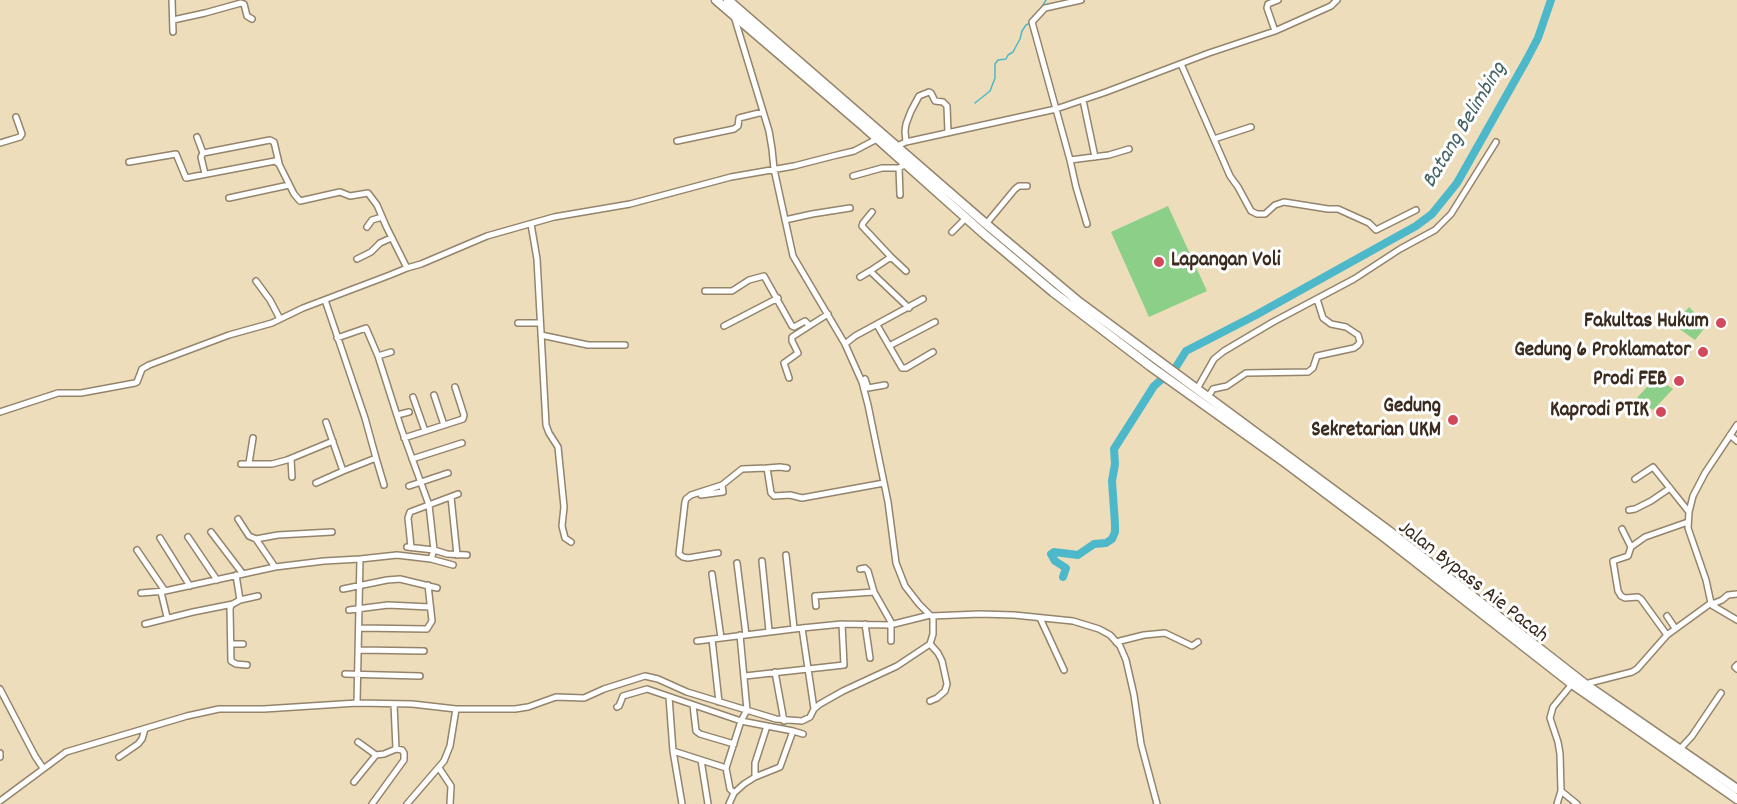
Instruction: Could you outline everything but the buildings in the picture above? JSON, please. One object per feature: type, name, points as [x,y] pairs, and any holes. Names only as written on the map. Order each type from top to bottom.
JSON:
[{"type":"highway","points":[[716,0],[877,139],[903,166],[986,224],[1079,302],[1192,389]]},
{"type":"highway","points":[[728,0],[897,146],[961,208],[967,218],[1053,292],[1150,366],[1208,397],[1389,531],[1541,655],[1585,684],[1622,714],[1680,749],[1737,789]]},
{"type":"highway","name":"Jalan Bypass Aie Pacah","points":[[1192,389],[1541,655],[1572,684],[1622,714],[1737,799]]},
{"type":"street","points":[[172,0],[173,32]]},
{"type":"street","points":[[617,707],[623,696],[645,690],[693,705],[744,716],[784,721],[807,719],[820,704],[897,666],[930,644],[933,634],[931,616],[911,595],[901,579],[896,563],[884,483],[862,382],[845,344],[794,261],[774,169],[771,139],[728,0]]},
{"type":"street","points":[[1081,0],[1045,8],[1032,22],[1087,224]]},
{"type":"street","points":[[1275,31],[1267,8],[1268,4],[1278,0]]},
{"type":"street","points":[[897,146],[906,142],[1056,110],[1275,31],[1331,6],[1336,0]]},
{"type":"street","points":[[173,20],[241,3],[244,4],[247,16],[252,19]]},
{"type":"street","points":[[1181,64],[1230,176],[1251,211],[1265,214],[1278,203],[1289,202],[1328,209],[1338,208],[1369,223],[1376,230],[1416,210]]},
{"type":"street","points":[[906,142],[905,131],[911,111],[920,96],[929,92],[935,102],[943,102],[947,106],[948,133]]},
{"type":"street","points":[[1083,100],[1095,157]]},
{"type":"street","points":[[677,141],[734,129],[738,126],[739,118],[763,112]]},
{"type":"street","points":[[0,143],[22,134],[16,117]]},
{"type":"street","points":[[1214,140],[1251,127]]},
{"type":"street","points":[[197,137],[203,153],[201,157],[205,174]]},
{"type":"street","points":[[0,412],[63,392],[81,393],[135,383],[142,369],[149,365],[240,331],[272,323],[303,308],[421,264],[487,236],[560,216],[630,204],[731,177],[854,150],[877,139]]},
{"type":"street","points":[[203,153],[272,140],[279,164],[297,198],[303,201],[340,192],[350,196],[368,193],[377,206],[407,268]]},
{"type":"street","points":[[1192,389],[1214,359],[1273,322],[1354,279],[1395,252],[1435,230],[1451,214],[1496,142]]},
{"type":"street","points":[[1070,160],[1128,149]]},
{"type":"street","points":[[129,162],[176,154],[186,178],[275,161],[279,164]]},
{"type":"street","points":[[853,176],[882,168],[903,166],[900,195]]},
{"type":"street","points":[[230,198],[289,185]]},
{"type":"street","points":[[986,224],[1015,189],[1027,186]]},
{"type":"street","points":[[785,220],[812,213],[850,208]]},
{"type":"street","points":[[872,212],[862,226],[906,271]]},
{"type":"street","points":[[367,227],[372,220],[382,217]]},
{"type":"street","points":[[952,232],[967,218]]},
{"type":"street","points":[[531,224],[537,259],[546,425],[558,447],[564,507],[562,526],[565,538],[571,542]]},
{"type":"street","points":[[357,259],[391,238]]},
{"type":"street","points":[[860,277],[891,256]]},
{"type":"street","points":[[870,271],[909,308]]},
{"type":"street","points":[[705,291],[732,291],[749,280],[765,276],[792,326],[805,321],[809,325]]},
{"type":"street","points":[[256,281],[280,319]]},
{"type":"street","points":[[724,326],[778,298]]},
{"type":"street","points":[[845,344],[855,336],[923,299]]},
{"type":"street","points":[[1208,397],[1213,389],[1227,386],[1246,373],[1308,372],[1313,368],[1316,357],[1356,347],[1360,342],[1358,335],[1346,327],[1331,324],[1323,318],[1317,299]]},
{"type":"street","points":[[325,300],[384,485]]},
{"type":"street","points":[[789,378],[784,363],[798,352],[792,337],[828,314]]},
{"type":"street","points":[[889,346],[935,322]]},
{"type":"street","points":[[518,323],[540,323]]},
{"type":"street","points":[[877,325],[900,367],[904,368],[933,352]]},
{"type":"street","points":[[337,338],[366,328],[378,356],[404,438],[429,505],[434,550],[431,559]]},
{"type":"street","points":[[541,335],[588,345],[625,345]]},
{"type":"street","points":[[378,356],[391,352]]},
{"type":"street","points":[[862,382],[865,379],[868,388],[885,385]]},
{"type":"street","points":[[404,438],[464,418],[455,387]]},
{"type":"street","points":[[434,395],[444,425]]},
{"type":"street","points":[[413,397],[424,431]]},
{"type":"street","points":[[397,415],[409,412]]},
{"type":"street","points":[[326,422],[343,471]]},
{"type":"street","points":[[1737,425],[1696,488],[1688,522],[1711,603],[1737,620]]},
{"type":"street","points":[[1730,435],[1737,441]]},
{"type":"street","points":[[249,463],[253,438]]},
{"type":"street","points":[[241,464],[272,464],[291,459],[333,441]]},
{"type":"street","points":[[412,459],[462,443]]},
{"type":"street","points":[[315,483],[376,458]]},
{"type":"street","points":[[291,459],[292,477]]},
{"type":"street","points":[[1635,479],[1653,467],[1689,512]]},
{"type":"street","points":[[767,468],[771,493],[774,496],[790,495],[802,498],[884,483]]},
{"type":"street","points":[[718,553],[688,558],[679,554],[684,502],[688,496],[722,485],[742,469],[787,468]]},
{"type":"street","points":[[409,486],[448,473]]},
{"type":"street","points":[[701,495],[723,492],[722,485]]},
{"type":"street","points":[[1629,510],[1651,501],[1670,488]]},
{"type":"street","points":[[458,494],[412,510],[408,514],[409,547],[467,555]]},
{"type":"street","points":[[451,497],[457,555]]},
{"type":"street","points":[[682,518],[692,516]]},
{"type":"street","points":[[238,519],[249,536],[256,539],[275,567]]},
{"type":"street","points":[[1667,635],[1639,598],[1623,597],[1620,594],[1613,561],[1628,556],[1631,547],[1645,537],[1688,522]]},
{"type":"street","points":[[1622,529],[1631,547]]},
{"type":"street","points":[[211,532],[243,574]]},
{"type":"street","points":[[256,539],[278,535],[332,532]]},
{"type":"street","points":[[188,537],[217,580]]},
{"type":"street","points":[[160,538],[190,586]]},
{"type":"street","points":[[137,550],[163,591],[167,617]]},
{"type":"street","points":[[141,593],[190,586],[275,567],[388,555],[416,556],[453,565]]},
{"type":"street","points":[[786,555],[794,628]]},
{"type":"street","points":[[357,703],[360,559]]},
{"type":"street","points":[[762,561],[769,631]]},
{"type":"street","points":[[734,793],[730,789],[726,768],[744,716],[745,676],[737,562]]},
{"type":"street","points":[[860,569],[865,568],[868,571],[874,592],[890,619],[891,641]]},
{"type":"street","points":[[712,574],[721,638]]},
{"type":"street","points":[[236,575],[240,600]]},
{"type":"street","points":[[343,589],[399,579],[437,588]]},
{"type":"street","points":[[1698,582],[1706,580]]},
{"type":"street","points":[[359,628],[427,629],[432,621],[428,585]]},
{"type":"street","points":[[814,588],[816,606]]},
{"type":"street","points":[[815,596],[874,592]]},
{"type":"street","points":[[1585,684],[1637,669],[1675,628],[1711,603],[1722,600],[1728,595],[1737,594]]},
{"type":"street","points":[[145,624],[258,596]]},
{"type":"street","points":[[233,604],[230,609],[231,662],[246,665]]},
{"type":"street","points":[[349,610],[388,605],[430,607]]},
{"type":"street","points":[[945,607],[948,615]]},
{"type":"street","points":[[697,641],[842,624],[890,625],[931,616],[948,615],[1014,615],[1072,621],[1099,629],[1110,635],[1123,652],[1130,677],[1141,744],[1157,804]]},
{"type":"street","points":[[1667,616],[1675,628]]},
{"type":"street","points":[[1040,618],[1064,670]]},
{"type":"street","points":[[745,676],[845,664],[842,624]]},
{"type":"street","points":[[865,624],[870,658]]},
{"type":"street","points":[[802,628],[814,709]]},
{"type":"street","points":[[1116,642],[1144,634],[1164,633],[1192,646],[1198,642]]},
{"type":"street","points":[[712,639],[719,702]]},
{"type":"street","points":[[231,644],[243,644]]},
{"type":"street","points":[[930,644],[938,653],[947,684],[945,691],[930,701]]},
{"type":"street","points":[[359,650],[424,651]]},
{"type":"street","points":[[776,672],[784,721]]},
{"type":"street","points":[[345,674],[420,676]]},
{"type":"street","points":[[0,801],[66,752],[219,709],[264,709],[357,703],[456,709],[515,709],[556,697],[584,698],[645,676],[719,702],[767,726],[804,734]]},
{"type":"street","points":[[1557,804],[1561,791],[1558,742],[1550,718],[1553,707],[1572,684]]},
{"type":"street","points":[[0,689],[43,768]]},
{"type":"street","points":[[1680,749],[1692,736],[1721,693]]},
{"type":"street","points":[[669,697],[673,751],[682,804]]},
{"type":"street","points":[[394,704],[396,749]]},
{"type":"street","points":[[693,705],[696,731],[734,744]]},
{"type":"street","points":[[407,804],[444,761],[450,746],[456,709]]},
{"type":"street","points":[[755,777],[755,763],[767,726]]},
{"type":"street","points":[[119,758],[138,744],[145,729]]},
{"type":"street","points":[[729,804],[734,793],[755,777],[780,767],[793,731]]},
{"type":"street","points":[[358,742],[376,755],[396,749],[405,756],[403,764],[372,804]]},
{"type":"street","points":[[673,751],[726,768]]},
{"type":"street","points":[[0,753],[0,758]]},
{"type":"street","points":[[354,782],[376,755]]},
{"type":"street","points":[[701,760],[708,804]]},
{"type":"street","points":[[439,768],[451,786],[450,804]]},
{"type":"street","points":[[1561,791],[1577,804]]},
{"type":"green space","name":"Lapangan Voli","points":[[1168,206],[1207,291],[1149,317],[1111,232]]},
{"type":"green space","points":[[1689,307],[1707,325],[1695,340],[1674,325]]},
{"type":"green space","points":[[1656,377],[1673,389],[1653,410],[1636,399]]},
{"type":"waterway","points":[[1040,10],[1046,0]]},
{"type":"waterway","name":"Batang Belimbing","points":[[1063,577],[1066,568],[1055,561],[1051,554],[1054,552],[1078,555],[1094,544],[1106,543],[1112,539],[1115,532],[1112,481],[1115,464],[1114,449],[1154,386],[1176,367],[1186,351],[1416,226],[1432,214],[1457,183],[1527,59],[1538,38],[1551,0]]},
{"type":"waterway","points":[[975,103],[990,91],[995,78],[995,64],[998,60],[1006,59],[1013,52],[1022,31],[1030,23]]},
{"type":"place","name":"Lapangan Voli","points":[[1159,262]]},
{"type":"place","name":"Fakultas Hukum","points":[[1721,323]]},
{"type":"place","name":"Gedung 6 Proklamator","points":[[1703,352]]},
{"type":"place","name":"Prodi FEB","points":[[1679,381]]},
{"type":"place","name":"Kaprodi PTIK","points":[[1661,412]]},
{"type":"place","name":"Gedung Sekretarian UKM","points":[[1453,420]]}]
